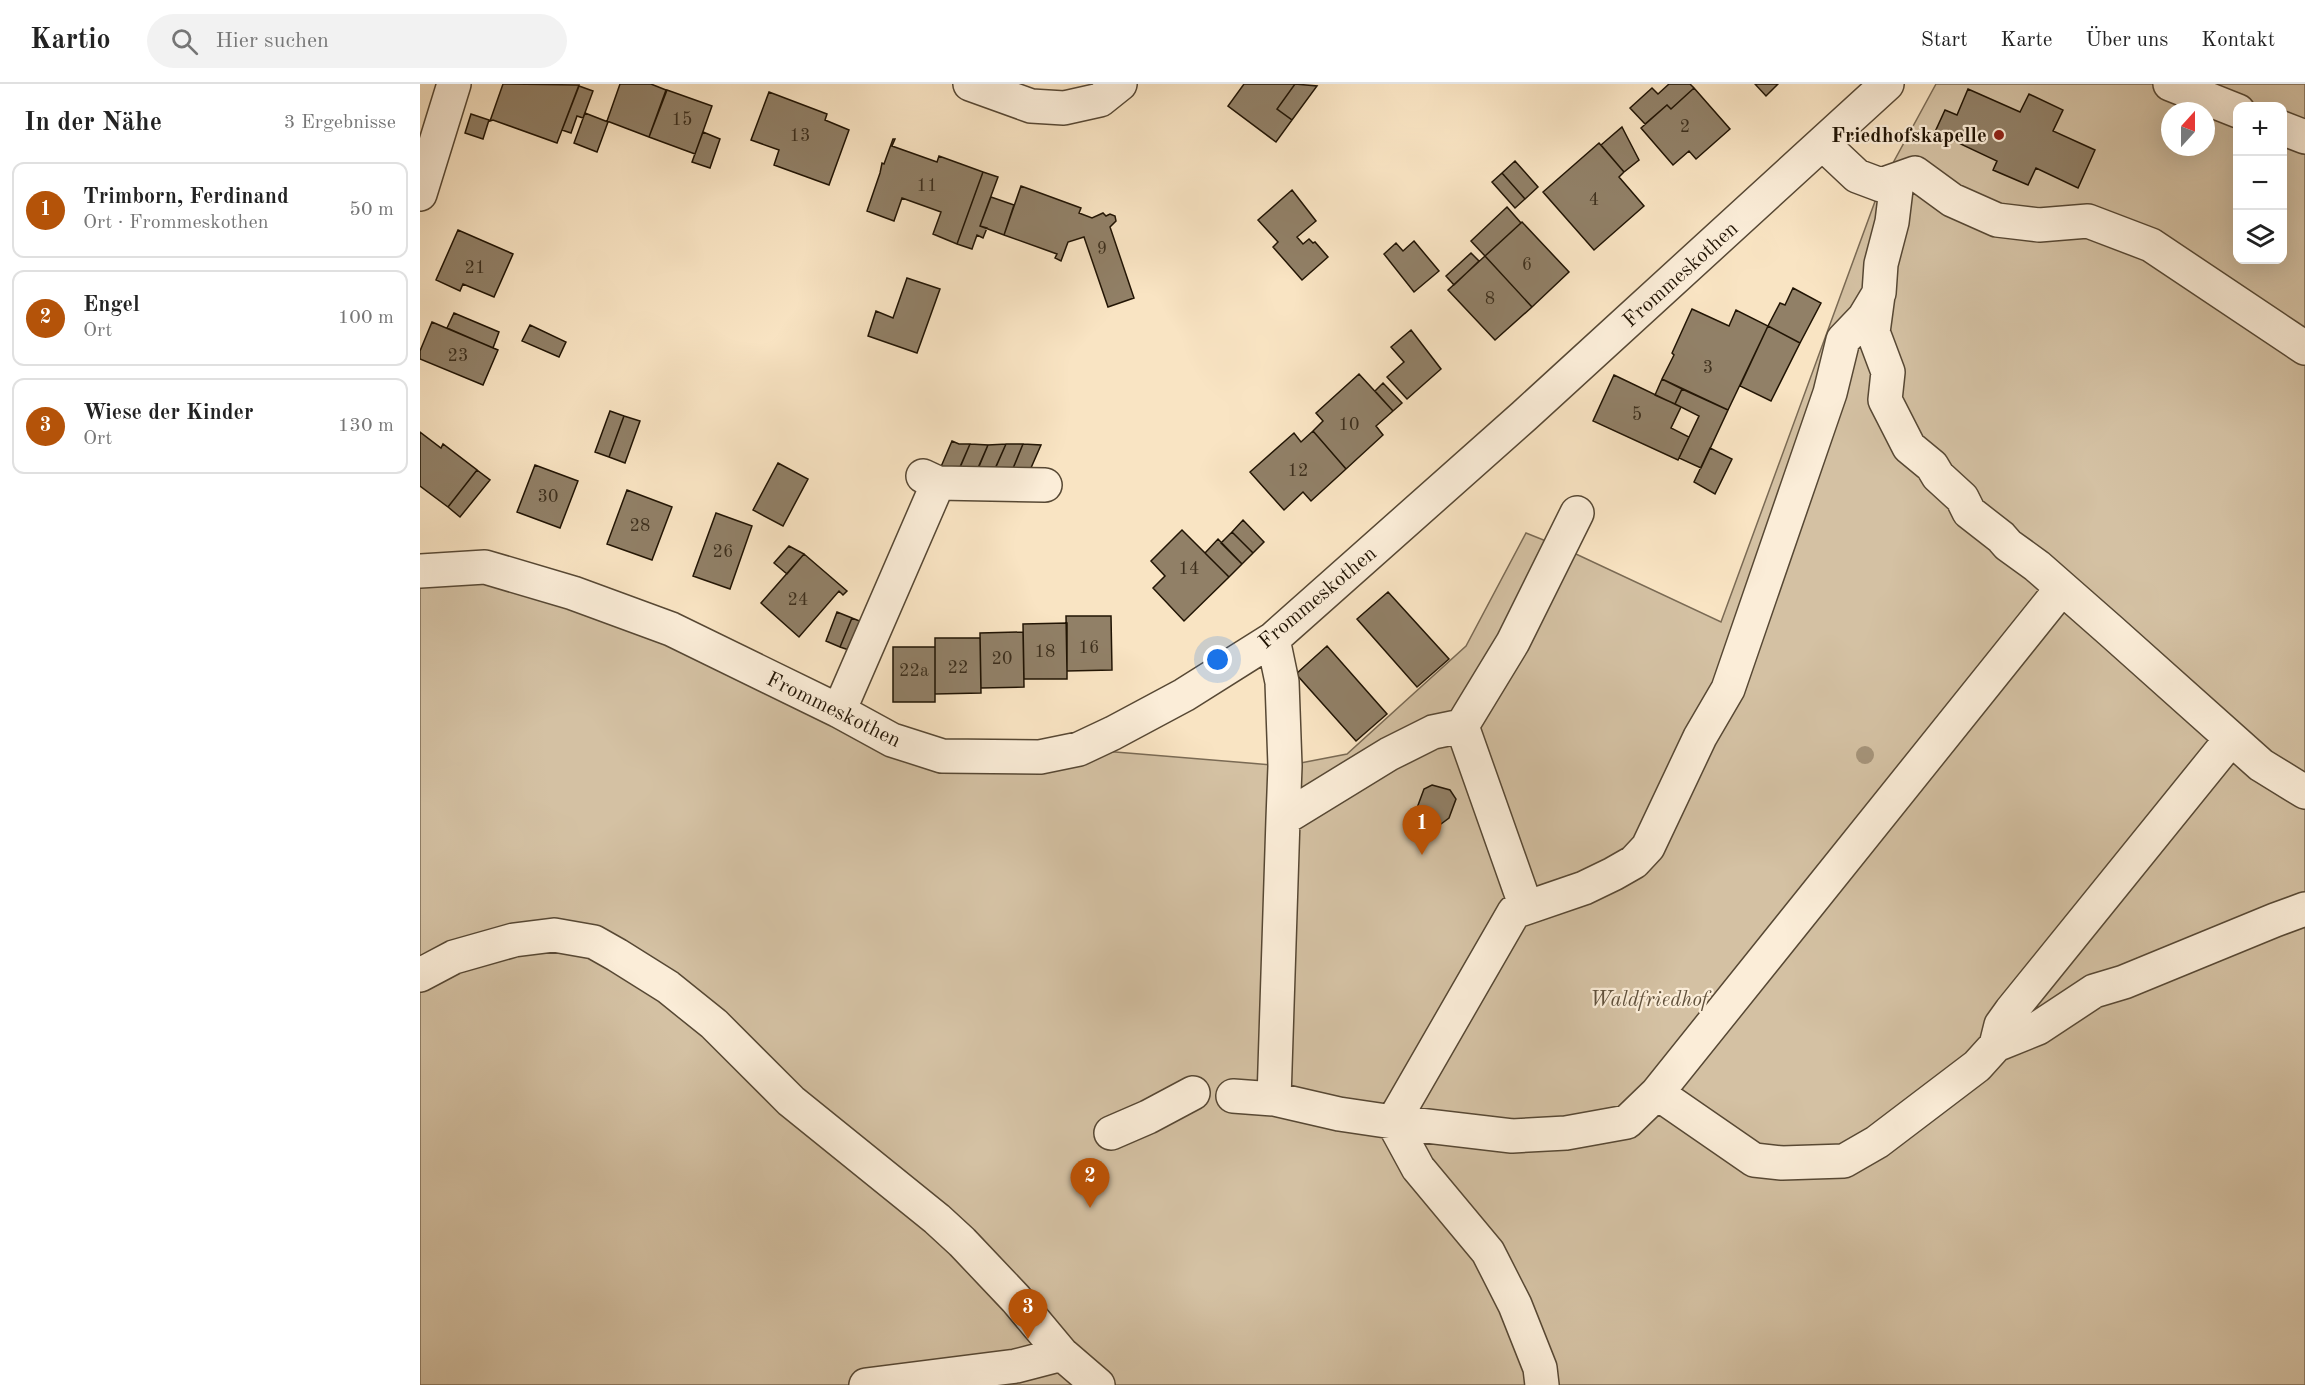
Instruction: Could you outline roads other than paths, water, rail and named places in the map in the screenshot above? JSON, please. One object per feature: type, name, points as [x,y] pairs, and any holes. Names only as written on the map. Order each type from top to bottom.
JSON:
[{"type":"street","points":[[420,194],[454,84]]},
{"type":"street","points":[[970,84],[1031,106],[1064,108],[1100,100],[1120,84]]},
{"type":"street","name":"Frommeskothen","points":[[420,571],[485,567],[573,593],[671,629],[839,711],[892,741],[942,756],[1040,757],[1079,749],[1184,695],[1273,639],[1524,416],[1887,84]]},
{"type":"street","points":[[2170,84],[2233,109]]},
{"type":"street","points":[[2287,130],[2305,137]]},
{"type":"street","points":[[1823,144],[1857,176],[1881,185],[1915,173],[1952,200],[1997,220],[2039,225],[2088,221],[2151,245],[2305,348]]},
{"type":"street","points":[[1897,181],[1892,222],[1881,264],[1873,333],[1888,372],[1885,400],[1910,447],[1932,466],[1938,476],[1962,498],[1970,512],[2062,588],[2261,765],[2305,792]]},
{"type":"street","points":[[1393,1122],[1514,912],[1584,888],[1613,874],[1634,862],[1648,847],[1700,737],[1728,689],[1830,393],[1843,340],[1864,318],[1879,293]]},
{"type":"street","points":[[839,711],[931,480],[1045,485]]},
{"type":"street","points":[[1282,819],[1389,754],[1433,732],[1462,726],[1513,642],[1577,513]]},
{"type":"street","points":[[1233,1096],[1274,1099],[1339,1114],[1393,1122],[1512,1136],[1566,1133],[1627,1122],[1657,1093],[2062,588]]},
{"type":"street","points":[[1273,639],[1282,682],[1285,766],[1274,1099]]},
{"type":"street","points":[[1462,726],[1526,907]]},
{"type":"street","points":[[1996,1045],[2001,1025],[2011,1011],[2231,739]]},
{"type":"street","points":[[1657,1093],[1754,1160],[1782,1163],[1844,1161],[1876,1142],[1977,1066],[1996,1045],[2038,1028],[2094,991],[2124,982],[2305,909]]},
{"type":"street","points":[[420,975],[454,957],[514,940],[554,935],[594,942],[617,955],[668,987],[714,1024],[791,1101],[937,1219],[1016,1299],[1062,1354],[1098,1385]]},
{"type":"street","points":[[1111,1133],[1148,1117],[1193,1093]]},
{"type":"street","points":[[1393,1122],[1418,1168],[1488,1252],[1515,1305],[1540,1368],[1542,1385]]},
{"type":"street","points":[[866,1385],[1016,1366],[1062,1354]]},
{"type":"place","name":"Friedhofskapelle","points":[[1999,135]]},
{"type":"place","name":"Trimborn, Ferdinand","points":[[1422,855]]},
{"type":"place","name":"Engel","points":[[1090,1208]]},
{"type":"place","name":"Wiese der Kinder","points":[[1028,1339]]},
{"type":"park label","name":"Waldfriedhof","points":[[1649,999]]}]
